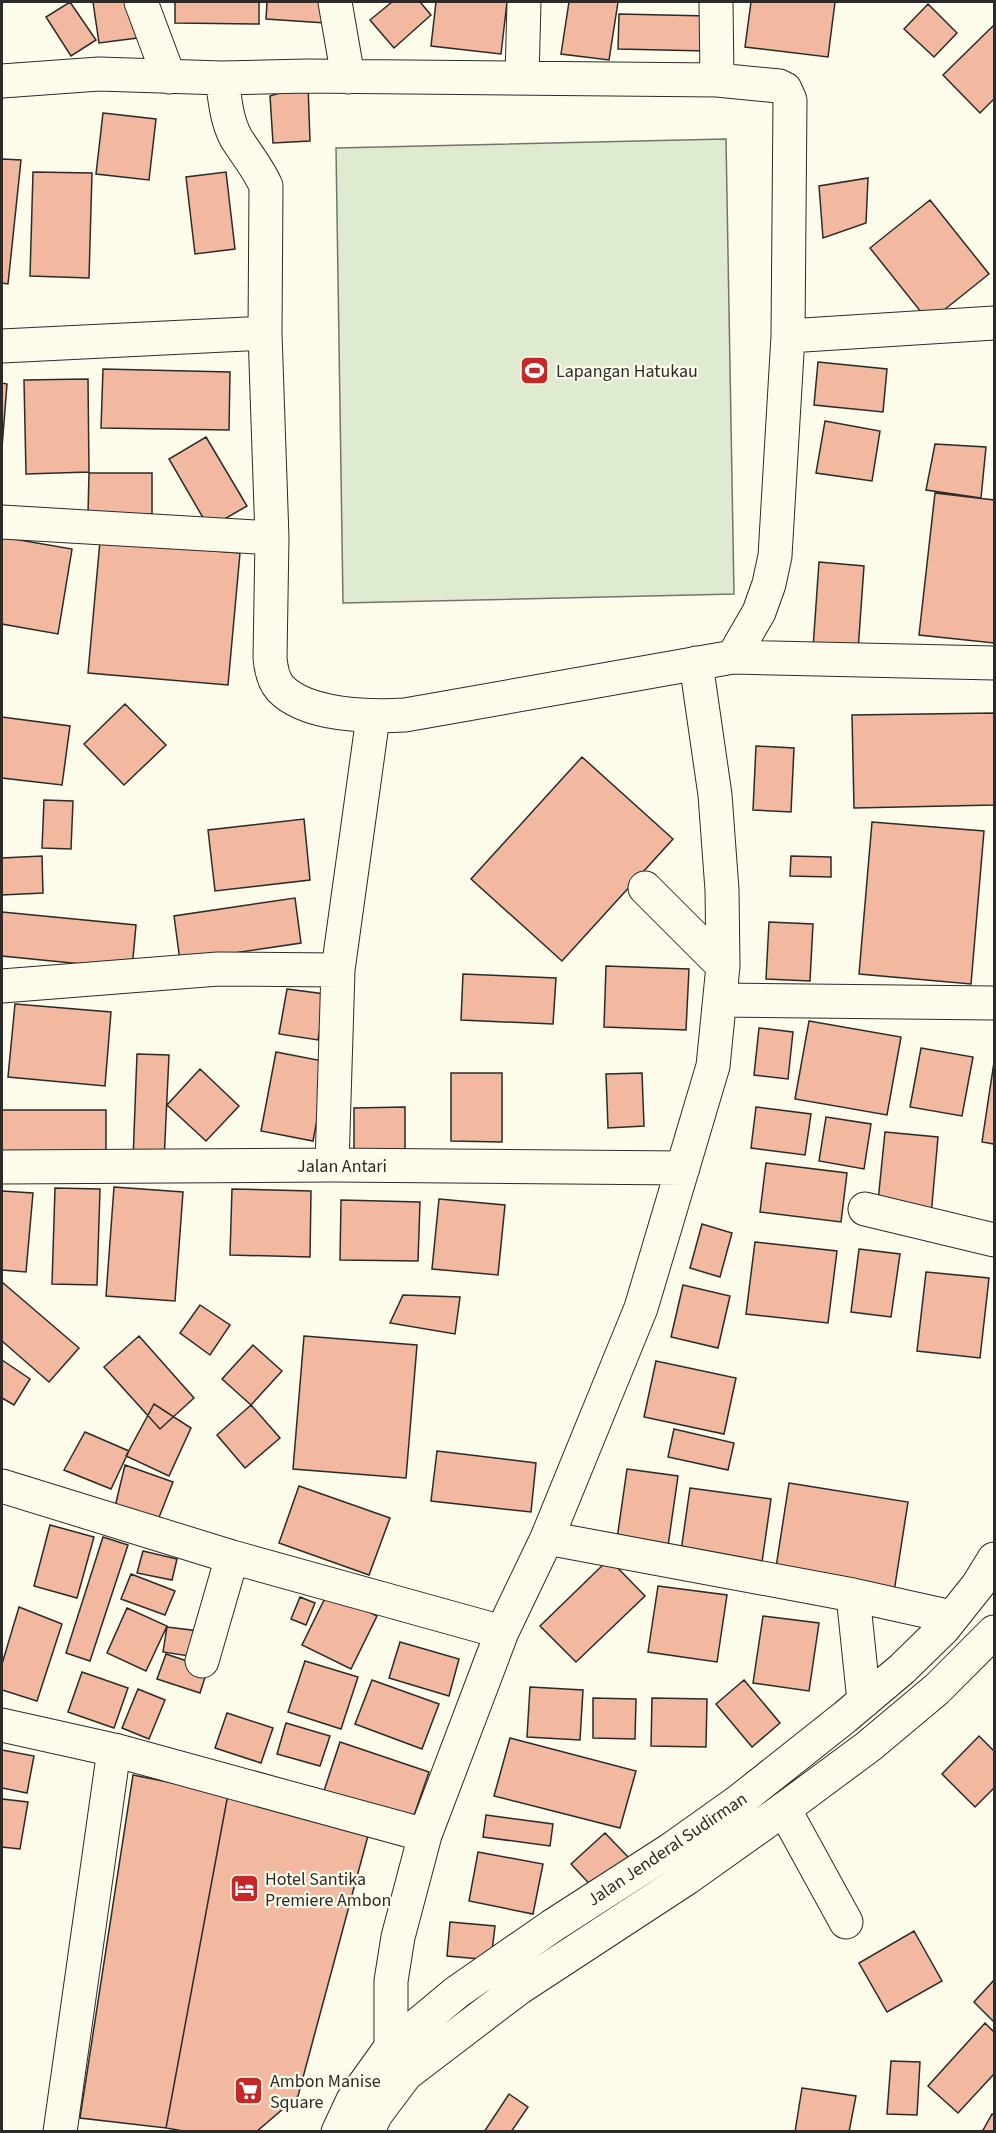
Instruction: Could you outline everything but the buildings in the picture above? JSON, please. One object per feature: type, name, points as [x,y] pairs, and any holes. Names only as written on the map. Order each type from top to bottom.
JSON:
[{"type":"main road","points":[[141,2],[170,77]]},
{"type":"main road","points":[[334,2],[348,77]]},
{"type":"main road","points":[[522,78],[524,2]]},
{"type":"main road","points":[[716,2],[717,80]]},
{"type":"main road","points":[[2,81],[99,74],[222,78],[522,78],[717,80],[779,86],[785,89],[790,100],[788,336],[775,556],[769,584],[759,612],[733,657]]},
{"type":"main road","points":[[222,78],[228,118],[236,137],[260,171],[266,186],[265,333],[272,538],[270,658],[271,672],[279,687],[290,696],[305,703],[343,714],[373,717],[405,715],[733,657],[994,663]]},
{"type":"main road","points":[[788,336],[994,323]]},
{"type":"main road","points":[[2,346],[265,333]]},
{"type":"main road","points":[[2,522],[272,538]]},
{"type":"main road","points":[[398,2060],[391,1981],[396,1948],[425,1835],[502,1632],[547,1538],[641,1308],[713,1066],[723,966],[722,890],[715,795],[696,663]]},
{"type":"main road","points":[[332,1165],[338,970],[373,717]]},
{"type":"main road","points":[[645,888],[723,966]]},
{"type":"main road","points":[[2,986],[218,969],[338,970]]},
{"type":"main road","points":[[720,1000],[994,1004]]},
{"type":"main road","name":"Jalan Antari","points":[[2,1167],[332,1165],[683,1168]]},
{"type":"main road","points":[[865,1209],[994,1240]]},
{"type":"main road","points":[[2,1486],[232,1557],[502,1632]]},
{"type":"main road","points":[[547,1538],[853,1595],[952,1617]]},
{"type":"main road","points":[[202,1661],[232,1557]]},
{"type":"main road","name":"Jalan Jenderal Sudirman","points":[[338,2132],[352,2100],[398,2060],[466,1986],[552,1926],[673,1848],[739,1801],[864,1701],[902,1670],[943,1629],[978,1585],[994,1559]]},
{"type":"main road","points":[[853,1595],[864,1701]]},
{"type":"main road","name":"Jalan Jenderal Sudirman","points":[[367,2132],[398,2060],[519,1988],[687,1878],[784,1809],[869,1746],[937,1689],[994,1632]]},
{"type":"main road","points":[[2,1725],[114,1750],[425,1835]]},
{"type":"main road","points":[[60,2132],[114,1750]]},
{"type":"main road","points":[[784,1809],[846,1922]]},
{"type":"green space","name":"Lapangan Hatukau","points":[[726,139],[734,594],[343,603],[336,148]]},
{"type":"place","name":"Lapangan Hatukau","points":[[535,371]]},
{"type":"place","name":"Hotel Santika Premiere Ambon","points":[[244,1889]]},
{"type":"place","name":"Ambon Manise Square","points":[[249,2091]]}]
